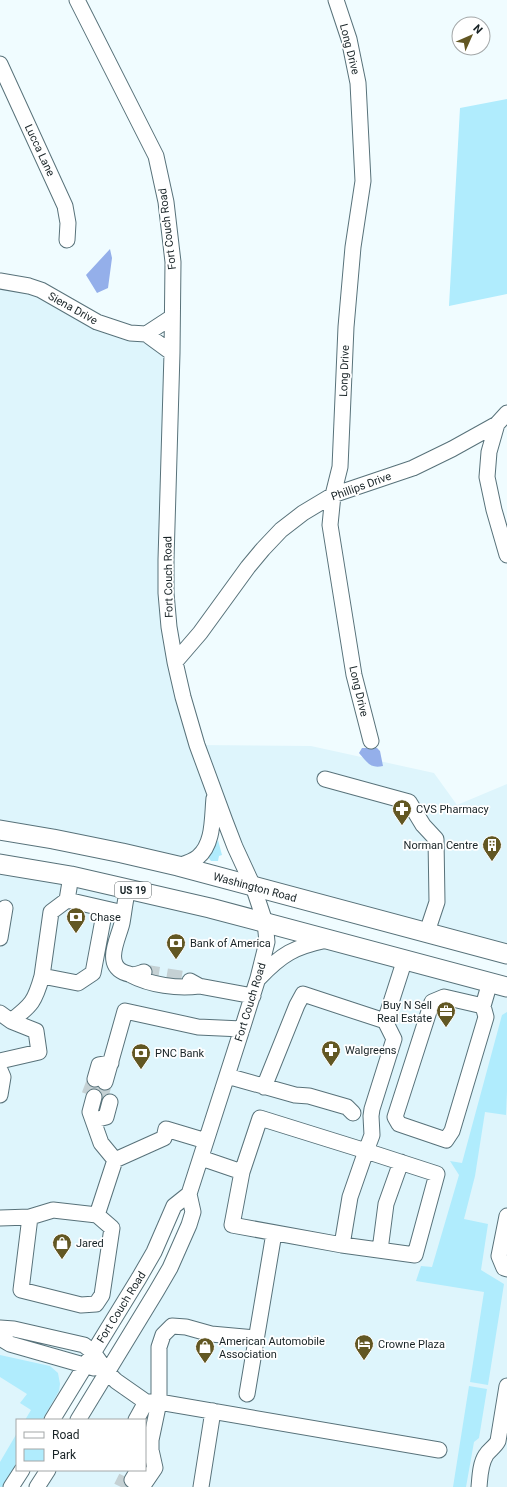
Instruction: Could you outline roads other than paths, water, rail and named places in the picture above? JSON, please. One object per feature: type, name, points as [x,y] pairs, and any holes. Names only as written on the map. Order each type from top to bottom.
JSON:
[{"type":"main road","name":"Washington Road","points":[[0,830],[69,842],[178,866],[507,954]]},
{"type":"main road","name":"US 19","points":[[0,864],[71,876],[265,922],[498,985]]},
{"type":"street","name":"Fort Couch Road","points":[[77,0],[156,156],[166,202],[173,262],[166,593],[169,627],[175,662],[197,746],[235,847],[253,886],[265,922],[267,942],[258,978],[189,1194],[193,1212],[180,1247],[156,1292],[79,1419]]},
{"type":"street","name":"Long Drive","points":[[336,0],[349,39],[358,83],[363,181],[353,247],[346,327],[340,467],[333,495],[330,525],[354,675],[371,740]]},
{"type":"street","name":"Lucca Lane","points":[[0,64],[65,206],[68,223],[67,240]]},
{"type":"street","name":"Siena Drive","points":[[0,281],[29,286],[41,290],[97,322],[113,328],[130,333],[146,334]]},
{"type":"street","points":[[172,317],[146,334],[172,353]]},
{"type":"street","points":[[502,418],[489,452],[487,477],[494,510],[507,555]]},
{"type":"street","name":"Phillips Drive","points":[[175,662],[200,633],[263,549],[281,530],[303,513],[333,495],[414,468],[452,449],[502,418]]},
{"type":"street","points":[[324,779],[409,802],[423,825],[436,839],[437,902],[427,932]]},
{"type":"street","points":[[178,866],[198,857],[205,849],[210,838],[215,793]]},
{"type":"street","points":[[6,1017],[28,1008],[37,994],[42,976],[51,912],[67,900],[71,876]]},
{"type":"street","points":[[128,889],[115,947],[114,961],[119,970],[138,974],[142,981],[185,988],[199,984],[252,996]]},
{"type":"street","points":[[67,900],[105,909],[122,918]]},
{"type":"street","points":[[0,938],[1,907]]},
{"type":"street","points":[[42,976],[78,983],[93,973],[105,909]]},
{"type":"street","points":[[258,978],[289,952],[301,946],[329,940]]},
{"type":"street","points":[[342,1245],[350,1197],[372,1135],[371,1112],[394,1039],[385,1021],[405,959]]},
{"type":"street","points":[[483,1006],[498,985]]},
{"type":"street","points":[[264,1087],[297,1005],[303,994],[385,1021]]},
{"type":"street","points":[[444,997],[483,1006],[486,1017],[452,1131],[446,1140],[399,1124],[395,1117],[432,1002],[444,997]]},
{"type":"street","points":[[105,1082],[103,1067],[111,1063],[125,1011],[198,1027],[242,1029]]},
{"type":"street","points":[[0,1061],[39,1052],[36,1031],[6,1017]]},
{"type":"street","points":[[0,1095],[1,1075]]},
{"type":"street","points":[[227,1076],[264,1087],[296,1095],[309,1096],[347,1107],[353,1113],[371,1112],[395,1117]]},
{"type":"street","points":[[94,1120],[106,1117],[100,1098],[85,1111],[94,1120],[101,1143],[115,1160]]},
{"type":"street","points":[[260,1118],[366,1151],[438,1174],[416,1255],[342,1245],[232,1226],[242,1172],[260,1118]]},
{"type":"street","points":[[97,1215],[115,1160],[164,1138],[166,1129],[206,1140]]},
{"type":"street","points":[[200,1158],[242,1172]]},
{"type":"street","points":[[380,1250],[386,1204],[401,1162]]},
{"type":"street","name":"Fort Couch Road","points":[[53,1419],[147,1265],[174,1206],[189,1194]]},
{"type":"street","points":[[0,1218],[30,1218],[53,1210],[97,1215],[112,1228],[102,1295],[96,1304],[81,1305],[21,1290],[30,1218]]},
{"type":"street","points":[[507,1216],[499,1256],[504,1268],[507,1269]]},
{"type":"street","points":[[247,1394],[274,1233]]},
{"type":"street","points":[[134,1477],[155,1468],[147,1447],[158,1347],[163,1335],[172,1326],[186,1327],[211,1334],[256,1338]]},
{"type":"street","points":[[0,1328],[14,1329],[84,1345],[93,1352],[108,1373],[116,1381],[153,1402],[439,1450]]},
{"type":"street","points":[[0,1338],[10,1344],[108,1373]]},
{"type":"street","points":[[479,1487],[483,1460],[486,1453],[494,1447],[498,1441],[507,1386]]},
{"type":"street","points":[[137,1419],[153,1402]]},
{"type":"street","points":[[201,1487],[213,1411]]},
{"type":"street","points":[[11,1487],[21,1471]]},
{"type":"street","points":[[37,1487],[47,1471]]},
{"type":"tunnel","points":[[144,972],[186,979]]},
{"type":"tunnel","points":[[89,1095],[95,1079]]},
{"type":"tunnel","points":[[100,1099],[105,1082]]},
{"type":"tunnel","points":[[121,1487],[126,1477]]},
{"type":"place","name":"CVS Pharmacy","points":[[402,826]]},
{"type":"place","name":"Norman Centre","points":[[492,862]]},
{"type":"place","name":"Chase","points":[[76,934]]},
{"type":"place","name":"Bank of America","points":[[176,960]]},
{"type":"place","name":"Buy N Sell Real Estate","points":[[446,1028]]},
{"type":"place","name":"Walgreens","points":[[331,1067]]},
{"type":"place","name":"PNC Bank","points":[[141,1070]]},
{"type":"place","name":"Jared","points":[[62,1260]]},
{"type":"place","name":"Crowne Plaza","points":[[364,1361]]},
{"type":"place","name":"American Automobile Association","points":[[205,1364]]}]
